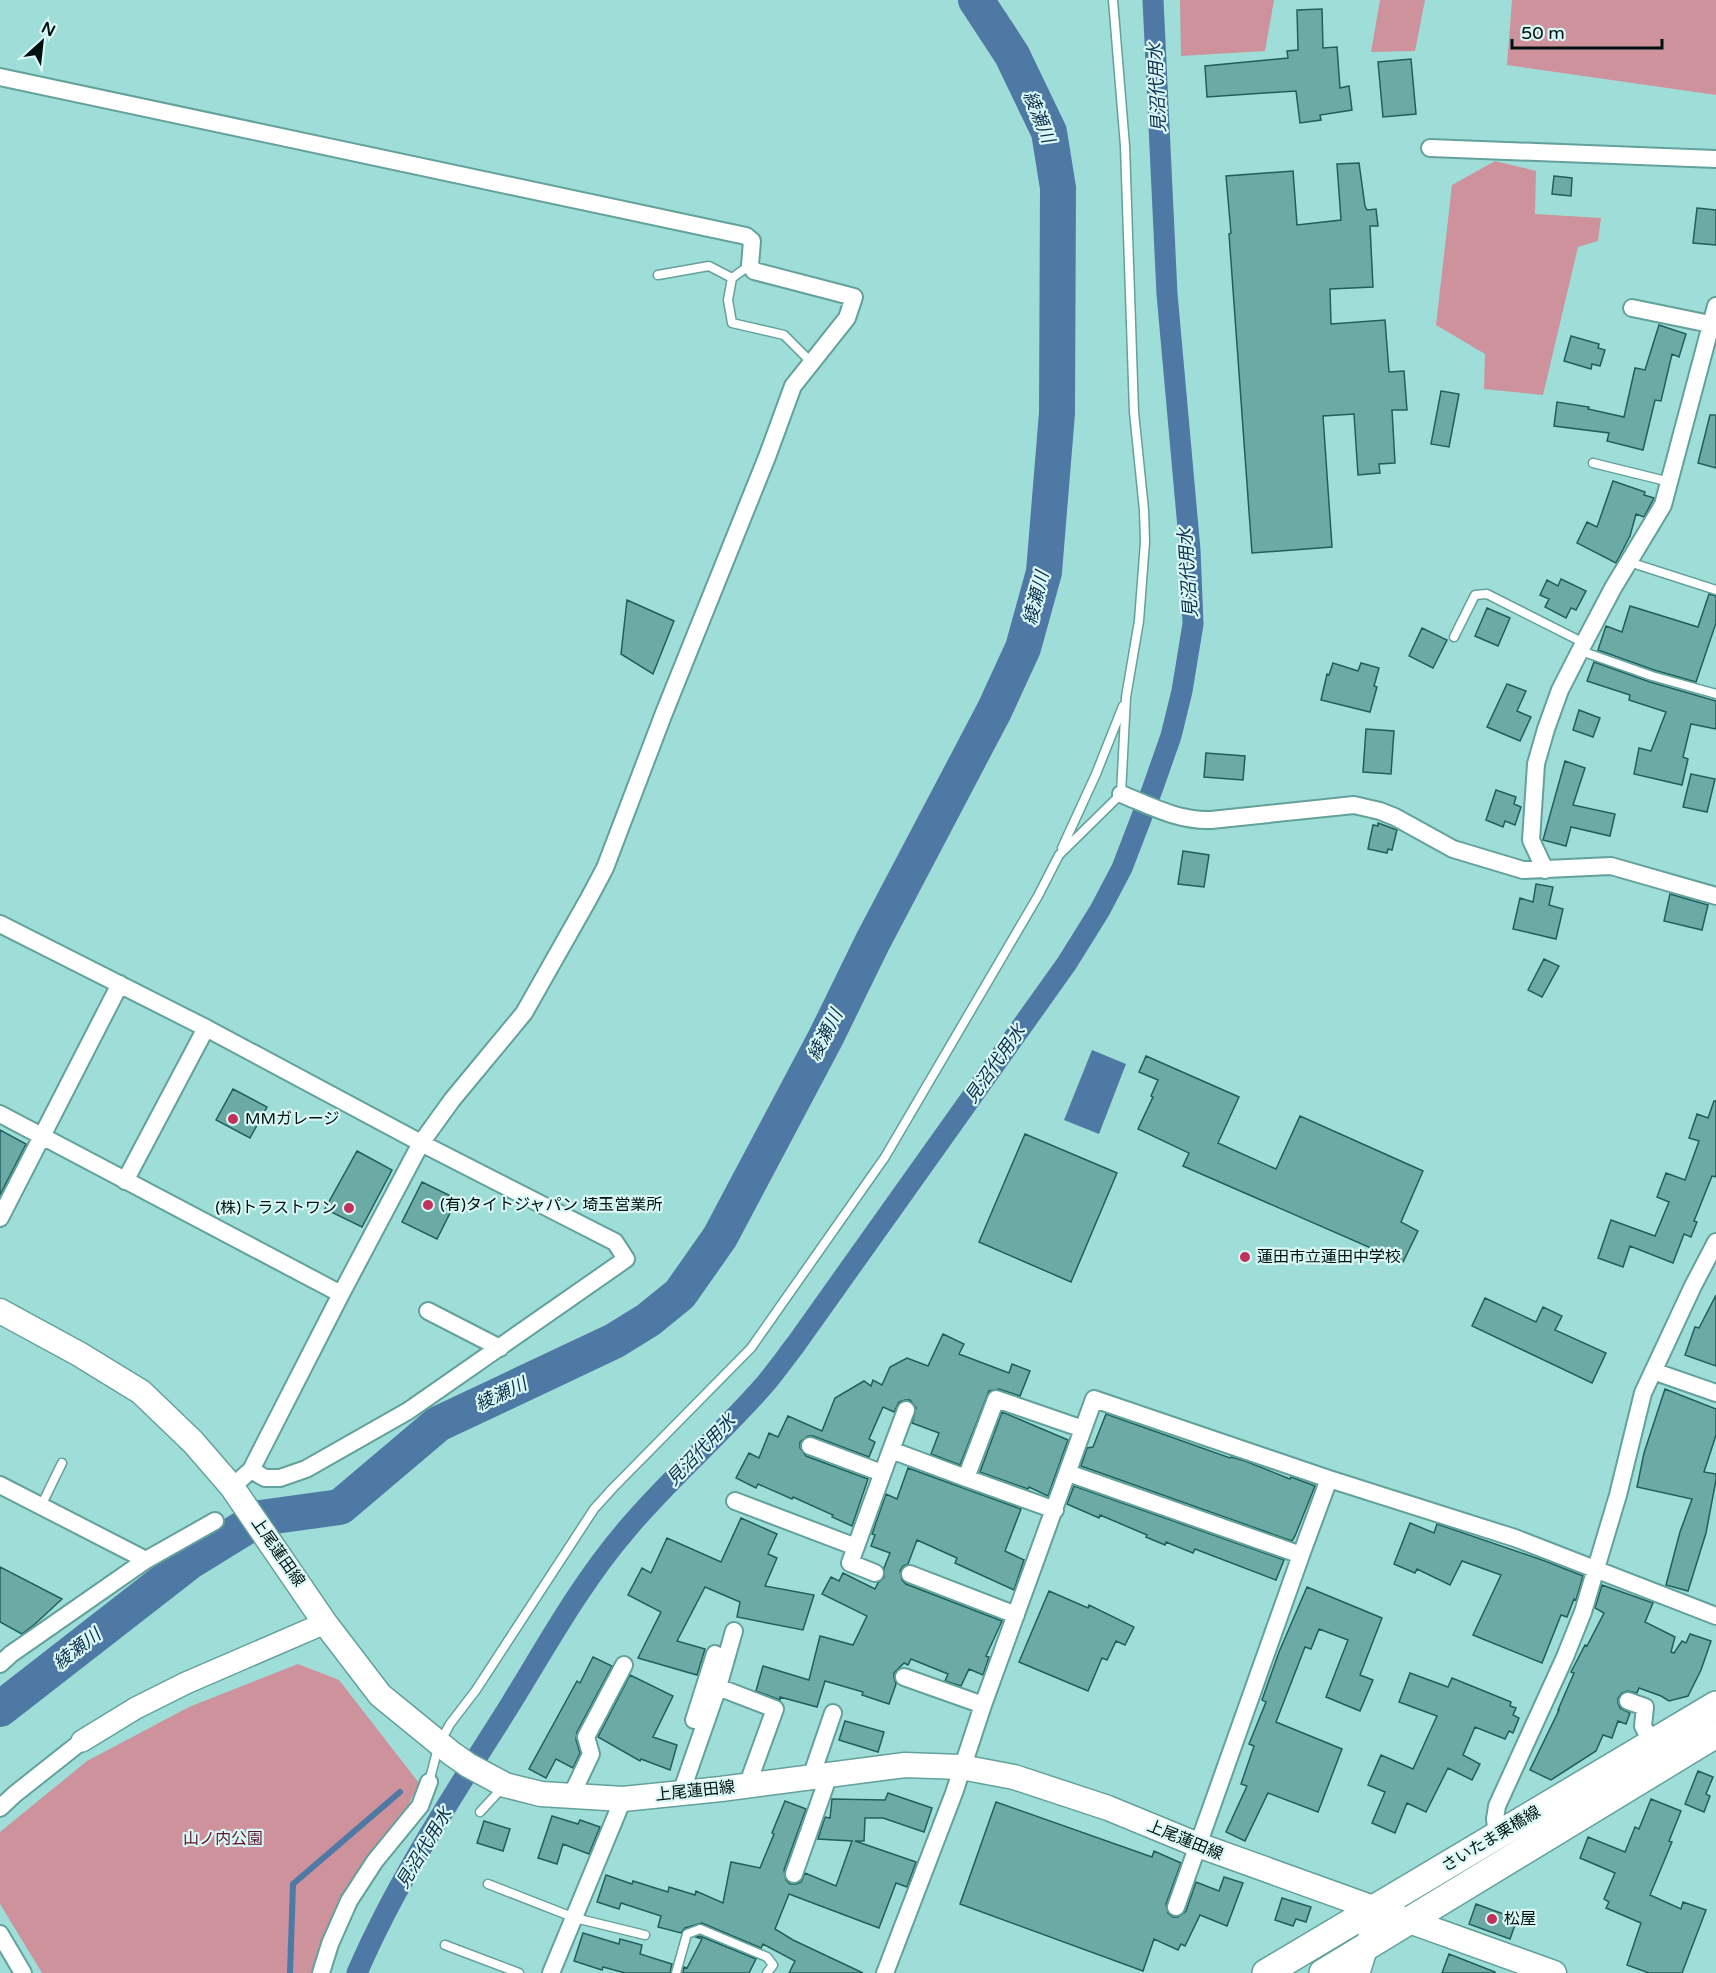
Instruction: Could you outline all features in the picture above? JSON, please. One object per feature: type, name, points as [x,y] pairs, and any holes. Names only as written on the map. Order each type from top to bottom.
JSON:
[{"type":"main road","name":"上尾蓮田線","points":[[0,1311],[80,1354],[141,1392],[193,1442],[232,1487],[302,1586],[325,1623],[380,1695],[445,1748],[501,1783],[541,1794],[623,1799],[747,1786],[905,1765],[961,1767],[1014,1777],[1108,1808],[1198,1845],[1554,1973]]},
{"type":"main road","name":"さいたま栗橋線","points":[[1266,1973],[1716,1705]]},
{"type":"main road","name":"さいたま栗橋線","points":[[1323,1973],[1716,1734]]},
{"type":"street","points":[[0,77],[746,236],[752,241],[750,265],[754,271],[854,297],[847,318],[793,386],[605,868],[553,965],[524,1013],[452,1101],[422,1143],[341,1294],[251,1470],[232,1487]]},
{"type":"street","points":[[1430,148],[1716,159]]},
{"type":"street","points":[[1545,870],[1531,840],[1536,764],[1546,729],[1560,690],[1582,647],[1629,562],[1664,505],[1716,306]]},
{"type":"street","points":[[1632,308],[1710,324]]},
{"type":"street","points":[[1127,797],[1192,820],[1354,805],[1395,817],[1453,849],[1523,870],[1611,866],[1716,896]]},
{"type":"street","points":[[0,924],[206,1028],[615,1242],[626,1259],[408,1411],[306,1469],[280,1478],[265,1478],[251,1470]]},
{"type":"street","points":[[0,1218],[120,984]]},
{"type":"street","points":[[125,1181],[206,1028]]},
{"type":"street","points":[[0,1114],[341,1294]]},
{"type":"street","points":[[1497,1835],[1495,1819],[1497,1806],[1583,1612],[1597,1569],[1643,1393],[1716,1242]]},
{"type":"street","points":[[428,1311],[500,1348]]},
{"type":"street","points":[[1653,1371],[1716,1393]]},
{"type":"street","points":[[966,1478],[996,1399],[1083,1429]]},
{"type":"street","points":[[885,1973],[954,1793],[983,1705],[1094,1399],[1329,1479],[1515,1538],[1716,1616]]},
{"type":"street","points":[[875,1573],[850,1563],[906,1410]]},
{"type":"street","points":[[810,1446],[882,1473]]},
{"type":"street","points":[[891,1450],[1055,1510]]},
{"type":"street","points":[[1068,1473],[1301,1555]]},
{"type":"street","points":[[1176,1907],[1329,1479]]},
{"type":"street","points":[[0,1485],[146,1560]]},
{"type":"street","points":[[735,1501],[856,1546]]},
{"type":"street","points":[[4,1655],[146,1560],[216,1521]]},
{"type":"street","points":[[910,1574],[1016,1615]]},
{"type":"street","points":[[0,1808],[82,1741],[136,1707],[325,1623]]},
{"type":"street","points":[[674,1794],[718,1688],[734,1631]]},
{"type":"street","points":[[674,1794],[682,1759],[715,1654]]},
{"type":"street","points":[[571,1796],[591,1754],[586,1737],[624,1665]]},
{"type":"street","points":[[904,1677],[983,1705]]},
{"type":"street","points":[[718,1688],[775,1709],[747,1786]]},
{"type":"street","points":[[1628,1701],[1645,1707],[1643,1726],[1652,1743]]},
{"type":"street","points":[[794,1874],[820,1776],[833,1713]]},
{"type":"street","points":[[321,1973],[330,1944],[349,1901],[375,1861],[420,1806],[429,1782]]},
{"type":"street","points":[[551,1973],[623,1799]]},
{"type":"street","points":[[1359,1973],[1374,1910]]},
{"type":"street","points":[[0,1934],[22,1973]]},
{"type":"lane","points":[[1059,855],[1127,797],[1126,697],[1139,621],[1144,542],[1144,510],[1134,412],[1125,146],[1113,0]]},
{"type":"lane","points":[[750,265],[732,278],[728,300],[732,323],[784,335],[811,362]]},
{"type":"lane","points":[[658,275],[709,266],[732,278]]},
{"type":"lane","points":[[1593,463],[1670,482]]},
{"type":"lane","points":[[1629,562],[1716,590]]},
{"type":"lane","points":[[1454,637],[1475,595],[1487,594],[1582,647],[1652,676],[1716,694]]},
{"type":"lane","points":[[429,1782],[445,1748],[450,1724],[476,1690],[594,1509],[751,1348],[885,1157],[1038,896],[1096,774],[1126,697]]},
{"type":"lane","points":[[41,1506],[62,1463]]},
{"type":"lane","points":[[480,1812],[501,1783]]},
{"type":"lane","points":[[488,1884],[574,1918],[645,1935]]},
{"type":"lane","points":[[676,1973],[687,1934],[700,1929],[767,1957],[773,1965],[767,1973]]},
{"type":"lane","points":[[445,1945],[519,1973]]},
{"type":"green space","points":[[1180,0],[1274,0],[1265,51],[1181,56]]},
{"type":"green space","points":[[1380,0],[1425,0],[1415,51],[1371,52]]},
{"type":"green space","points":[[1512,0],[1716,0],[1716,95],[1507,65]]},
{"type":"green space","points":[[1495,161],[1536,171],[1535,214],[1601,218],[1598,241],[1578,247],[1543,395],[1484,389],[1485,354],[1436,325],[1452,185]]},
{"type":"green space","name":"山ノ内公園","points":[[298,1664],[339,1680],[419,1783],[407,1808],[378,1846],[312,1973],[42,1973],[0,1904],[0,1832],[87,1761],[189,1707]]},
{"type":"water","points":[[1092,1050],[1126,1064],[1099,1134],[1064,1120]]},
{"type":"building","points":[[1322,9],[1323,48],[1337,47],[1340,88],[1349,86],[1352,110],[1320,115],[1321,120],[1300,123],[1296,91],[1207,97],[1205,66],[1288,58],[1287,51],[1298,50],[1297,10]]},
{"type":"building","points":[[1411,59],[1416,114],[1383,117],[1378,62]]},
{"type":"building","points":[[1359,163],[1365,206],[1367,210],[1376,209],[1378,226],[1370,226],[1373,287],[1330,289],[1331,324],[1385,320],[1389,372],[1404,371],[1407,410],[1392,410],[1395,463],[1379,464],[1380,473],[1358,475],[1354,414],[1323,416],[1332,547],[1252,553],[1226,176],[1293,171],[1297,225],[1341,220],[1337,164]]},
{"type":"building","points":[[1554,176],[1572,178],[1571,196],[1552,194]]},
{"type":"building","points":[[1697,208],[1716,210],[1716,245],[1693,243]]},
{"type":"building","points":[[1659,325],[1686,334],[1679,357],[1672,354],[1661,401],[1655,400],[1643,450],[1607,441],[1609,433],[1554,426],[1557,402],[1589,407],[1588,409],[1624,417],[1635,368],[1645,370]]},
{"type":"building","points":[[1571,336],[1599,344],[1598,348],[1605,350],[1600,366],[1592,364],[1591,369],[1564,361]]},
{"type":"building","points":[[1441,391],[1459,394],[1449,447],[1431,444]]},
{"type":"building","points":[[1710,415],[1716,415],[1716,468],[1698,463]]},
{"type":"building","points":[[1613,481],[1645,492],[1644,495],[1654,498],[1644,517],[1636,514],[1630,536],[1616,563],[1577,543],[1587,522],[1597,527]]},
{"type":"building","points":[[1561,579],[1586,591],[1576,610],[1571,608],[1566,618],[1545,607],[1549,599],[1540,595],[1547,580],[1558,586]]},
{"type":"building","points":[[1709,594],[1716,596],[1716,623],[1696,682],[1598,650],[1606,626],[1622,632],[1630,606],[1698,627]]},
{"type":"building","points":[[627,600],[674,621],[653,674],[621,654]]},
{"type":"building","points":[[1487,608],[1510,618],[1498,646],[1475,636]]},
{"type":"building","points":[[1422,628],[1447,640],[1433,668],[1409,656]]},
{"type":"building","points":[[1594,662],[1650,682],[1716,701],[1716,729],[1691,724],[1683,757],[1688,759],[1682,785],[1634,774],[1639,748],[1651,751],[1666,712],[1629,700],[1630,695],[1587,681]]},
{"type":"building","points":[[1333,663],[1358,671],[1361,663],[1379,668],[1374,686],[1377,687],[1370,712],[1321,700],[1327,674],[1329,675]]},
{"type":"building","points":[[1507,684],[1526,691],[1517,711],[1531,717],[1520,741],[1487,727]]},
{"type":"building","points":[[1579,710],[1600,718],[1593,737],[1573,730]]},
{"type":"building","points":[[1366,729],[1394,731],[1391,774],[1363,772]]},
{"type":"building","points":[[1206,753],[1245,756],[1243,780],[1204,777]]},
{"type":"building","points":[[1565,761],[1585,768],[1573,805],[1615,814],[1610,836],[1571,827],[1566,846],[1543,840]]},
{"type":"building","points":[[1691,774],[1715,779],[1707,812],[1683,807]]},
{"type":"building","points":[[1496,790],[1516,797],[1514,804],[1521,807],[1515,825],[1505,821],[1503,827],[1486,820]]},
{"type":"building","points":[[1378,823],[1397,830],[1392,850],[1388,849],[1387,853],[1368,849],[1373,825],[1378,826]]},
{"type":"building","points":[[1183,851],[1209,855],[1204,887],[1178,884]]},
{"type":"building","points":[[1536,884],[1553,887],[1549,905],[1563,909],[1556,939],[1513,929],[1520,898],[1533,902]]},
{"type":"building","points":[[1670,894],[1708,905],[1702,930],[1664,921]]},
{"type":"building","points":[[1544,959],[1559,966],[1542,997],[1528,990]]},
{"type":"building","points":[[1146,1056],[1239,1097],[1218,1143],[1276,1169],[1300,1116],[1423,1171],[1401,1222],[1418,1231],[1403,1262],[1183,1166],[1189,1153],[1138,1129],[1158,1080],[1139,1072]]},
{"type":"building","points":[[233,1089],[267,1107],[250,1138],[216,1120]]},
{"type":"building","points":[[1714,1101],[1716,1101],[1716,1177],[1712,1176],[1694,1221],[1697,1222],[1691,1237],[1684,1234],[1673,1263],[1630,1246],[1623,1267],[1598,1258],[1611,1220],[1655,1236],[1669,1202],[1657,1197],[1666,1173],[1685,1180],[1699,1141],[1689,1138],[1697,1114],[1708,1118]]},
{"type":"building","points":[[0,1130],[26,1144],[0,1195]]},
{"type":"building","points":[[1025,1134],[1117,1173],[1071,1282],[979,1242]]},
{"type":"building","points":[[357,1151],[392,1170],[362,1227],[325,1209]]},
{"type":"building","points":[[422,1182],[457,1199],[437,1239],[402,1222]]},
{"type":"building","points":[[1716,1295],[1716,1366],[1685,1355],[1695,1327],[1699,1328]]},
{"type":"building","points":[[1485,1298],[1536,1322],[1543,1307],[1562,1316],[1555,1330],[1606,1353],[1592,1383],[1472,1326]]},
{"type":"building","points":[[943,1334],[964,1344],[959,1354],[1009,1373],[1012,1364],[1030,1371],[1020,1396],[999,1389],[989,1391],[960,1465],[931,1454],[939,1433],[912,1423],[916,1408],[910,1400],[905,1400],[899,1402],[894,1412],[883,1407],[869,1439],[875,1442],[869,1457],[813,1436],[808,1436],[800,1442],[800,1448],[806,1456],[868,1479],[852,1526],[793,1497],[792,1499],[758,1484],[756,1488],[736,1478],[749,1453],[759,1458],[769,1433],[778,1437],[788,1416],[822,1431],[835,1398],[864,1381],[871,1386],[873,1380],[882,1385],[890,1367],[907,1358],[928,1366]]},
{"type":"building","points":[[1665,1389],[1716,1409],[1716,1435],[1704,1472],[1716,1474],[1716,1480],[1706,1533],[1688,1591],[1666,1585],[1680,1532],[1692,1499],[1637,1487],[1644,1453]]},
{"type":"building","points":[[1002,1412],[1068,1440],[1048,1496],[1029,1487],[1028,1489],[980,1472]]},
{"type":"building","points":[[1106,1414],[1315,1486],[1292,1541],[1081,1466],[1087,1448],[1093,1447]]},
{"type":"building","points":[[908,1468],[1021,1509],[1005,1551],[1024,1560],[1014,1590],[955,1563],[957,1558],[917,1540],[908,1564],[900,1571],[902,1580],[906,1584],[1002,1621],[986,1656],[989,1657],[983,1675],[969,1669],[961,1686],[945,1681],[948,1674],[911,1659],[908,1665],[904,1663],[894,1673],[896,1684],[889,1704],[862,1695],[863,1692],[825,1681],[817,1707],[780,1697],[780,1700],[756,1691],[763,1666],[809,1680],[820,1636],[853,1645],[867,1616],[822,1594],[831,1577],[839,1581],[843,1573],[875,1589],[884,1577],[884,1568],[890,1553],[871,1546],[875,1535],[872,1534],[886,1494],[897,1499]]},
{"type":"building","points":[[1074,1486],[1284,1560],[1276,1580],[1195,1549],[1193,1553],[1166,1542],[1165,1545],[1100,1515],[1099,1518],[1067,1504]]},
{"type":"building","points":[[741,1518],[777,1534],[768,1554],[777,1558],[765,1586],[814,1595],[803,1630],[737,1617],[740,1602],[705,1587],[677,1641],[705,1649],[697,1675],[638,1658],[661,1612],[628,1595],[642,1568],[651,1573],[667,1538],[721,1562]]},
{"type":"building","points":[[1410,1523],[1434,1533],[1437,1524],[1583,1576],[1576,1600],[1574,1599],[1567,1617],[1561,1615],[1542,1663],[1473,1635],[1501,1575],[1462,1561],[1450,1585],[1417,1569],[1415,1573],[1394,1564]]},
{"type":"building","points":[[0,1567],[62,1599],[22,1634],[0,1622]]},
{"type":"building","points":[[1602,1585],[1653,1603],[1645,1622],[1675,1637],[1671,1652],[1674,1653],[1682,1641],[1686,1643],[1690,1634],[1711,1641],[1701,1670],[1688,1696],[1669,1701],[1639,1688],[1637,1693],[1627,1691],[1622,1693],[1618,1698],[1620,1708],[1630,1713],[1626,1724],[1618,1721],[1612,1738],[1603,1735],[1596,1751],[1551,1780],[1530,1770],[1559,1710],[1574,1673],[1571,1672],[1604,1613],[1595,1608]]},
{"type":"building","points":[[1307,1587],[1382,1618],[1360,1675],[1373,1680],[1360,1711],[1326,1697],[1348,1640],[1319,1629],[1311,1649],[1305,1647],[1276,1722],[1342,1749],[1318,1812],[1268,1793],[1245,1841],[1226,1832],[1247,1786],[1241,1784],[1254,1746],[1249,1744],[1266,1702],[1262,1700],[1279,1652]]},
{"type":"building","points":[[1049,1591],[1088,1608],[1089,1605],[1134,1627],[1125,1645],[1116,1641],[1107,1660],[1102,1658],[1088,1691],[1019,1662]]},
{"type":"building","points":[[593,1657],[612,1666],[577,1732],[576,1740],[580,1753],[573,1768],[556,1759],[546,1778],[529,1769],[577,1681],[580,1683]]},
{"type":"building","points":[[1410,1673],[1448,1687],[1452,1678],[1511,1702],[1510,1706],[1516,1708],[1513,1715],[1519,1718],[1513,1733],[1509,1731],[1505,1739],[1475,1727],[1463,1755],[1480,1764],[1472,1780],[1448,1768],[1426,1812],[1407,1803],[1395,1833],[1372,1823],[1385,1792],[1368,1785],[1381,1755],[1413,1769],[1437,1716],[1399,1702]]},
{"type":"building","points":[[630,1675],[673,1696],[653,1737],[677,1745],[670,1770],[641,1759],[640,1761],[598,1737]]},
{"type":"building","points":[[845,1721],[884,1732],[878,1752],[839,1740]]},
{"type":"building","points":[[1698,1771],[1713,1777],[1706,1794],[1710,1796],[1704,1812],[1685,1804]]},
{"type":"building","points":[[888,1793],[932,1808],[924,1832],[883,1818],[865,1818],[864,1841],[855,1841],[916,1862],[907,1887],[896,1883],[879,1928],[789,1894],[775,1929],[863,1973],[789,1973],[795,1961],[763,1944],[761,1948],[702,1923],[685,1928],[681,1933],[658,1927],[661,1916],[621,1903],[619,1909],[597,1902],[606,1875],[632,1884],[633,1881],[668,1892],[669,1887],[695,1895],[696,1891],[723,1903],[731,1862],[760,1868],[785,1801],[806,1809],[784,1870],[786,1880],[790,1884],[796,1884],[801,1882],[805,1873],[836,1886],[852,1841],[818,1839],[825,1817],[830,1818],[832,1799],[885,1800]]},
{"type":"building","points":[[1651,1799],[1681,1811],[1669,1841],[1672,1842],[1650,1895],[1681,1909],[1683,1902],[1706,1910],[1682,1973],[1649,1973],[1627,1965],[1641,1923],[1606,1908],[1609,1902],[1604,1899],[1615,1873],[1580,1858],[1588,1837],[1625,1852],[1635,1827],[1639,1829]]},
{"type":"building","points":[[996,1802],[1152,1857],[1154,1851],[1181,1863],[1166,1904],[1168,1913],[1173,1917],[1178,1917],[1186,1911],[1196,1882],[1219,1891],[1224,1877],[1243,1883],[1227,1926],[1200,1915],[1185,1946],[1181,1944],[1178,1950],[1154,1939],[1143,1971],[960,1904]]},
{"type":"building","points":[[552,1816],[578,1824],[580,1820],[600,1827],[589,1854],[563,1844],[557,1864],[538,1858]]},
{"type":"building","points":[[484,1821],[510,1829],[503,1851],[477,1843]]},
{"type":"building","points":[[1282,1898],[1311,1907],[1306,1922],[1296,1919],[1293,1926],[1275,1920]]},
{"type":"building","points":[[1476,1904],[1517,1919],[1510,1939],[1469,1924]]},
{"type":"building","points":[[583,1933],[619,1944],[620,1939],[642,1945],[640,1954],[672,1964],[670,1973],[625,1973],[603,1967],[602,1970],[574,1961]]},
{"type":"building","points":[[700,1936],[756,1959],[749,1973],[683,1973],[684,1967],[687,1968],[702,1939],[696,1937]]},
{"type":"building","points":[[1449,1954],[1495,1972],[1495,1973],[1442,1973]]},
{"type":"waterway","name":"綾瀬川","points":[[0,1709],[189,1562],[260,1518],[340,1507],[438,1424],[614,1341],[648,1320],[680,1294],[720,1237],[994,711],[1023,648],[1044,572],[1057,413],[1058,188],[1049,132],[1012,55],[976,0]]},
{"type":"waterway","name":"見沼代用水","points":[[357,1973],[390,1904],[428,1836],[595,1570],[644,1509],[732,1420],[766,1383],[796,1344],[1067,963],[1100,910],[1122,868],[1171,736],[1182,691],[1193,624],[1190,550],[1167,294],[1153,0]]},
{"type":"waterway","points":[[290,1973],[293,1884],[400,1792]]},
{"type":"place","name":"MMガレージ","points":[[233,1119]]},
{"type":"place","name":"(有)タイトジャパン 埼玉営業所","points":[[428,1205]]},
{"type":"place","name":"(株)トラストワン","points":[[349,1208]]},
{"type":"place","name":"蓮田市立蓮田中学校","points":[[1245,1257]]},
{"type":"place","name":"松屋","points":[[1492,1919]]}]
